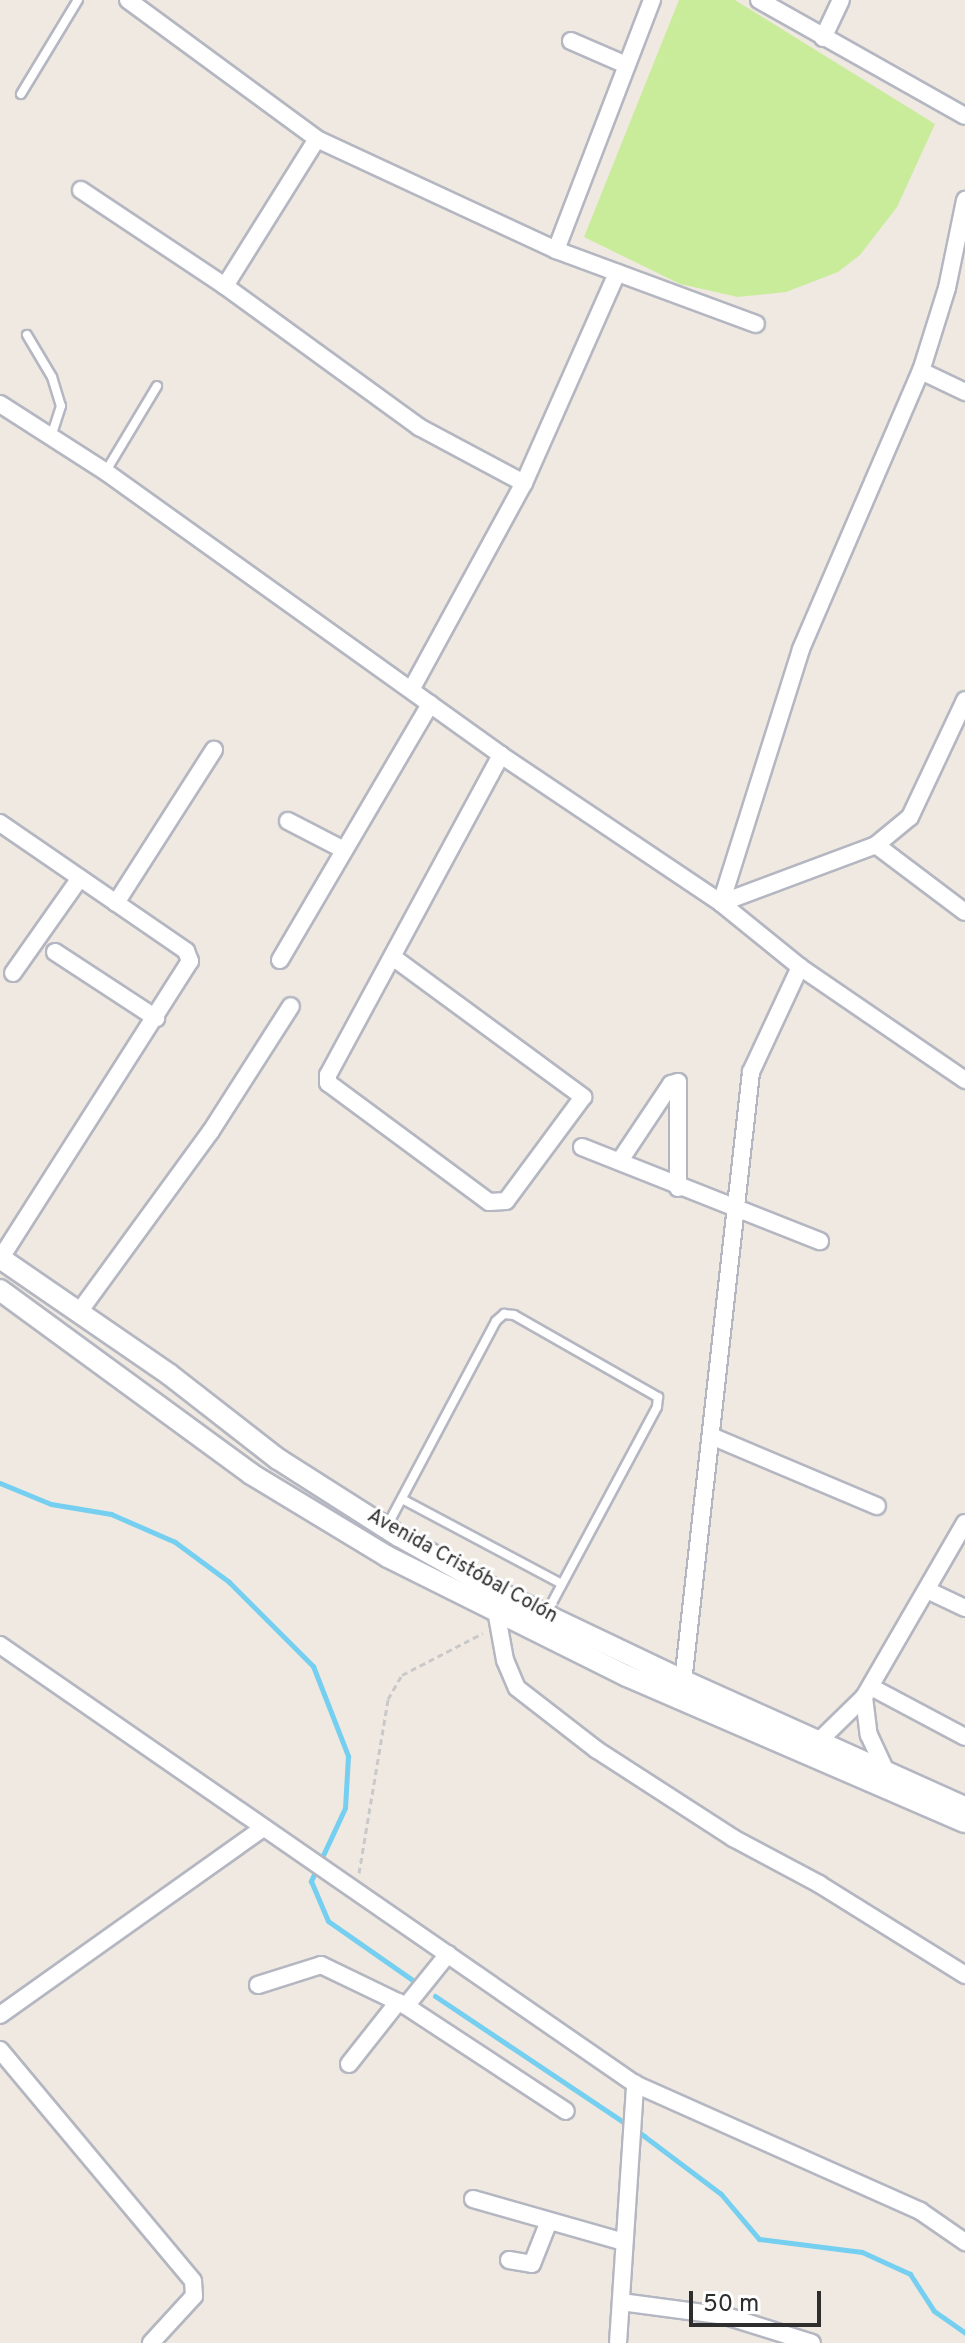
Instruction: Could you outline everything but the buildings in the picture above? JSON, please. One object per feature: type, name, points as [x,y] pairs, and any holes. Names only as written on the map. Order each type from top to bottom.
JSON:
[{"type":"street","points":[[128,0],[317,139],[556,250],[756,324]]},
{"type":"street","points":[[556,250],[624,64],[652,0]]},
{"type":"street","points":[[759,0],[965,116]]},
{"type":"street","points":[[823,38],[841,0]]},
{"type":"street","points":[[571,41],[624,64]]},
{"type":"street","points":[[225,286],[317,139]]},
{"type":"street","points":[[81,190],[225,286],[419,427],[524,483]]},
{"type":"street","points":[[721,903],[801,649],[921,371],[947,288],[965,200]]},
{"type":"street","points":[[411,690],[524,483],[617,273]]},
{"type":"street","points":[[921,371],[965,392]]},
{"type":"street","points":[[0,404],[106,472],[501,755],[721,903],[800,967],[965,1080]]},
{"type":"street","points":[[721,903],[876,845],[910,817],[965,700]]},
{"type":"street","points":[[280,960],[430,704]]},
{"type":"street","points":[[116,903],[214,750]]},
{"type":"street","points":[[394,958],[583,1097],[506,1201],[489,1202],[328,1083],[501,755]]},
{"type":"street","points":[[288,821],[344,850]]},
{"type":"street","points":[[0,823],[186,951],[186,972],[0,1258]]},
{"type":"street","points":[[876,845],[965,912]]},
{"type":"street","points":[[13,973],[80,878]]},
{"type":"street","points":[[55,952],[156,1018]]},
{"type":"street","points":[[682,1690],[751,1072],[800,967]]},
{"type":"street","points":[[79,1312],[211,1131],[291,1006]]},
{"type":"street","points":[[621,1159],[671,1084],[678,1082],[678,1188]]},
{"type":"street","points":[[582,1147],[621,1159],[678,1188],[820,1241]]},
{"type":"street","name":"Avenida Cristóbal Colón","points":[[0,1258],[79,1312],[278,1459],[386,1528],[682,1690],[965,1822]]},
{"type":"street","name":"Avenida Cristóbal Colón","points":[[0,1290],[251,1474],[497,1621],[821,1739],[965,1807]]},
{"type":"street","points":[[711,1436],[877,1506]]},
{"type":"street","points":[[821,1739],[868,1692],[965,1523]]},
{"type":"street","points":[[927,1590],[965,1608]]},
{"type":"street","points":[[497,1621],[517,1688],[597,1750],[733,1838],[819,1884],[965,1975]]},
{"type":"street","points":[[0,1645],[635,2084],[920,2211],[965,2242]]},
{"type":"street","points":[[868,1692],[965,1737]]},
{"type":"street","points":[[868,1692],[869,1735],[886,1771]]},
{"type":"street","points":[[0,2015],[263,1828]]},
{"type":"street","points":[[349,2064],[448,1954]]},
{"type":"street","points":[[258,1985],[321,1965],[402,2004],[566,2111]]},
{"type":"street","points":[[0,2050],[193,2281],[194,2296],[151,2343]]},
{"type":"street","points":[[618,2343],[635,2084]]},
{"type":"street","points":[[473,2199],[624,2242]]},
{"type":"street","points":[[509,2260],[532,2264],[549,2221]]},
{"type":"street","points":[[621,2302],[726,2316],[812,2343]]},
{"type":"lane","points":[[21,94],[78,0]]},
{"type":"lane","points":[[27,335],[52,377],[61,406],[51,437]]},
{"type":"lane","points":[[106,472],[157,386]]},
{"type":"lane","points":[[386,1528],[496,1321],[504,1314],[514,1315],[658,1397],[657,1407],[546,1615]]},
{"type":"lane","points":[[402,1499],[562,1584]]},
{"type":"path","points":[[356,1891],[388,1699],[402,1675],[497,1621]]},
{"type":"green space","points":[[679,0],[735,0],[935,124],[897,207],[860,255],[838,272],[786,292],[738,297],[680,284],[584,237]]},
{"type":"waterway","points":[[0,1483],[51,1504],[111,1514],[175,1542],[229,1582],[313,1666],[348,1756],[345,1808],[311,1881],[328,1921],[414,1981]]},
{"type":"waterway","points":[[435,1996],[644,2136],[721,2194],[759,2239],[862,2252],[910,2274],[934,2311],[965,2333]]}]
